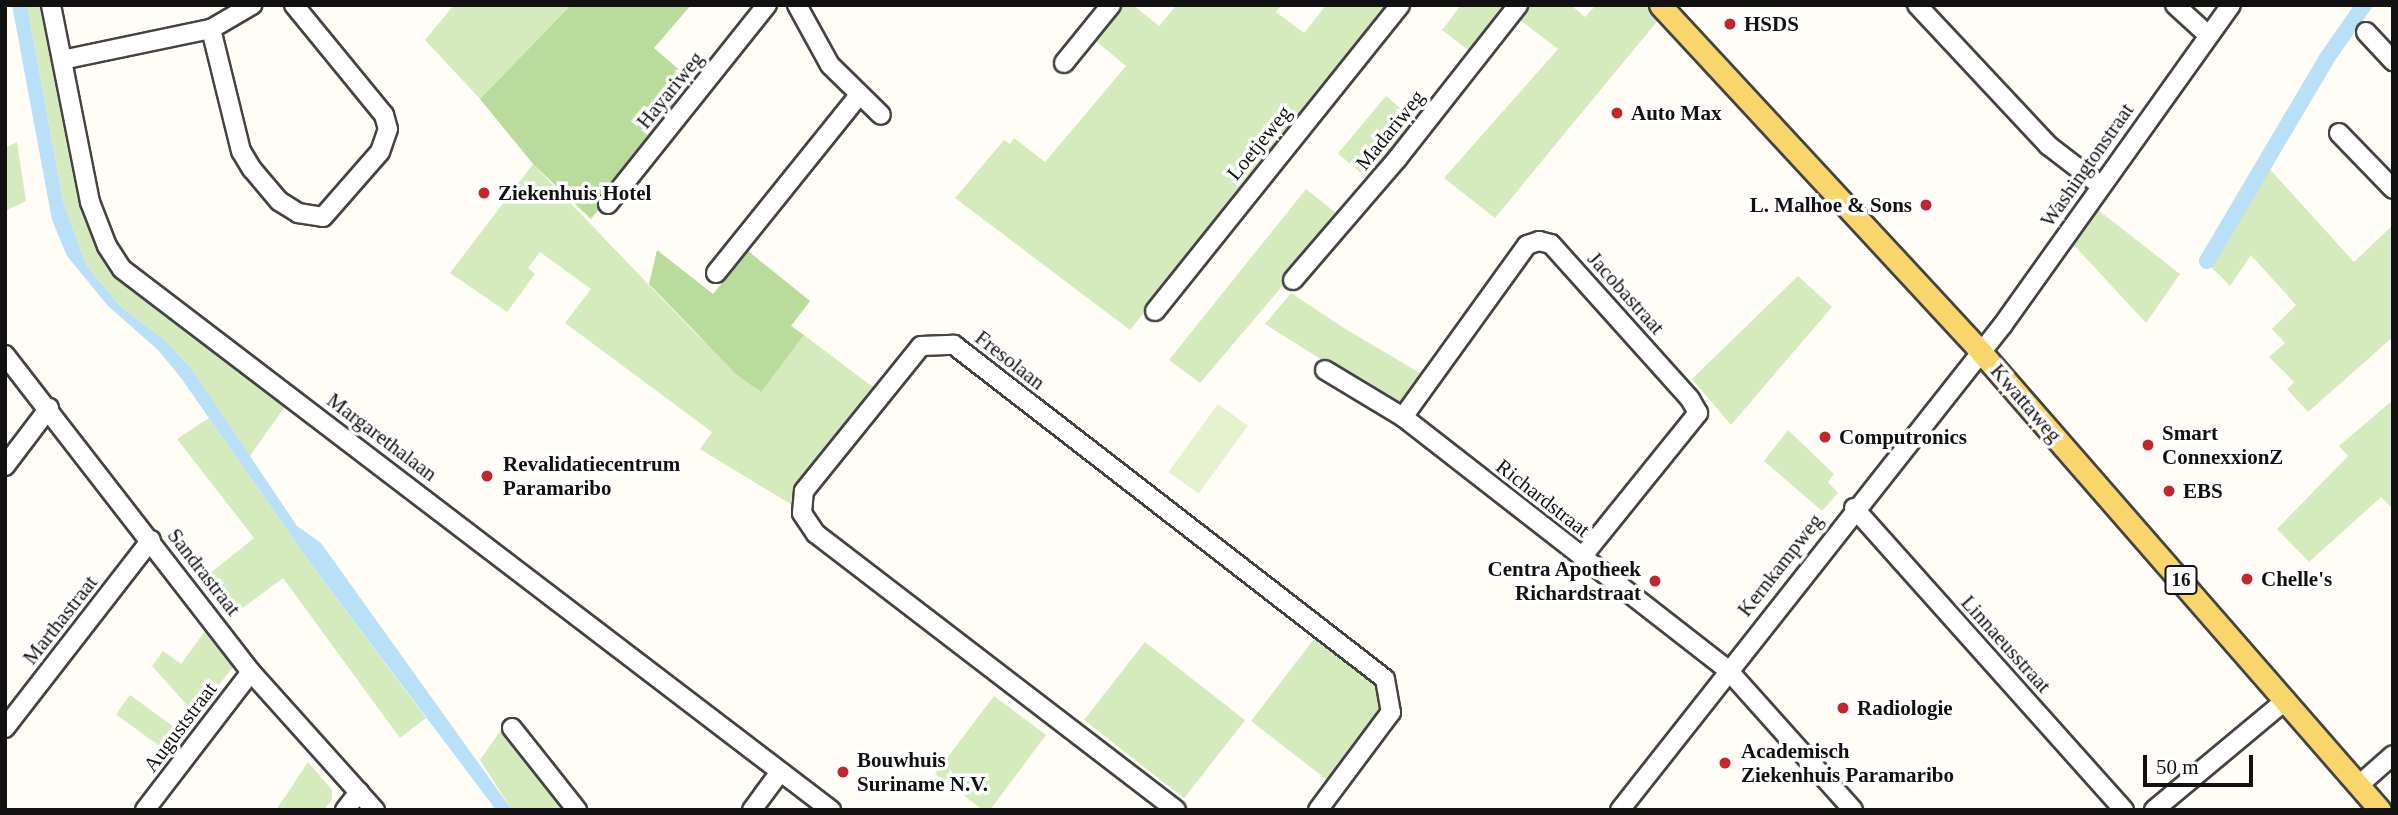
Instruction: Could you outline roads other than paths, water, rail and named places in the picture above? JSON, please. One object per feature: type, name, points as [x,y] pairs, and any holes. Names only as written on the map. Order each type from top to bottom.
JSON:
[{"type":"main road","name":"Kwattaweg","points":[[1660,5],[1981,352],[2380,810]]},
{"type":"street","name":"Margarethalaan","points":[[51,5],[90,202],[107,246],[122,268],[831,810]]},
{"type":"street","points":[[62,60],[211,29],[252,5]]},
{"type":"street","points":[[211,29],[242,151],[252,169],[279,201],[298,213],[323,217],[380,152],[388,129],[384,115],[294,5]]},
{"type":"street","name":"Hayariweg","points":[[608,204],[767,5]]},
{"type":"street","points":[[797,5],[830,65],[880,115]]},
{"type":"street","points":[[1064,63],[1111,5]]},
{"type":"street","name":"Loetjeweg","points":[[1155,311],[1400,5]]},
{"type":"street","name":"Madariweg","points":[[1293,280],[1398,159],[1518,5]]},
{"type":"street","points":[[1917,5],[2048,145],[2100,185]]},
{"type":"street","points":[[2175,5],[2208,35]]},
{"type":"street","name":"Washingtonstraat","points":[[1981,352],[2231,5]]},
{"type":"street","points":[[2365,33],[2393,61]]},
{"type":"street","points":[[716,273],[859,95]]},
{"type":"street","points":[[2339,133],[2393,189]]},
{"type":"street","name":"Jacobastraat","points":[[1403,417],[1527,246],[1551,244],[1690,399],[1698,413],[1582,557]]},
{"type":"street","name":"Fresolaan","points":[[1176,810],[816,534],[802,513],[804,492],[921,346],[954,345],[1385,679],[1391,712],[1318,810]]},
{"type":"street","name":"Kernkampweg","points":[[1620,810],[1727,669],[1981,352]]},
{"type":"street","name":"Sandrastraat","points":[[5,355],[49,408],[251,672],[375,810]]},
{"type":"street","name":"Richardstraat","points":[[1325,370],[1403,417],[1727,669],[1853,810]]},
{"type":"street","points":[[5,466],[49,408]]},
{"type":"street","name":"Linnaeusstraat","points":[[1854,508],[2124,810]]},
{"type":"street","name":"Marthastraat","points":[[5,728],[151,540]]},
{"type":"street","name":"Auguststraat","points":[[145,810],[251,672]]},
{"type":"street","points":[[2154,810],[2286,700]]},
{"type":"street","points":[[512,728],[577,810]]},
{"type":"street","points":[[2358,785],[2393,755]]},
{"type":"street","points":[[752,810],[780,772]]},
{"type":"street","points":[[345,810],[359,792]]},
{"type":"water","points":[[12,5],[27,5],[63,201],[86,265],[120,306],[167,342],[191,368],[297,526],[321,543],[512,810],[496,810],[316,571],[181,378],[158,350],[108,306],[67,256],[52,220]]},
{"type":"waterway","points":[[2207,261],[2327,58],[2364,5]]},
{"type":"place","name":"HSDS","points":[[1730,24]]},
{"type":"place","name":"Auto Max","points":[[1617,113]]},
{"type":"place","name":"Ziekenhuis Hotel","points":[[484,193]]},
{"type":"place","name":"L. Malhoe & Sons","points":[[1926,205]]},
{"type":"place","name":"Computronics","points":[[1825,437]]},
{"type":"place","name":"Smart ConnexxionZ","points":[[2148,445]]},
{"type":"place","name":"Revalidatiecentrum Paramaribo","points":[[487,476]]},
{"type":"place","name":"EBS","points":[[2169,491]]},
{"type":"place","name":"Chelle's","points":[[2247,579]]},
{"type":"place","name":"Centra Apotheek Richardstraat","points":[[1655,581]]},
{"type":"place","name":"Radiologie","points":[[1843,708]]},
{"type":"place","name":"Academisch Ziekenhuis Paramaribo","points":[[1725,763]]},
{"type":"place","name":"Bouwhuis Suriname N.V.","points":[[843,772]]}]
